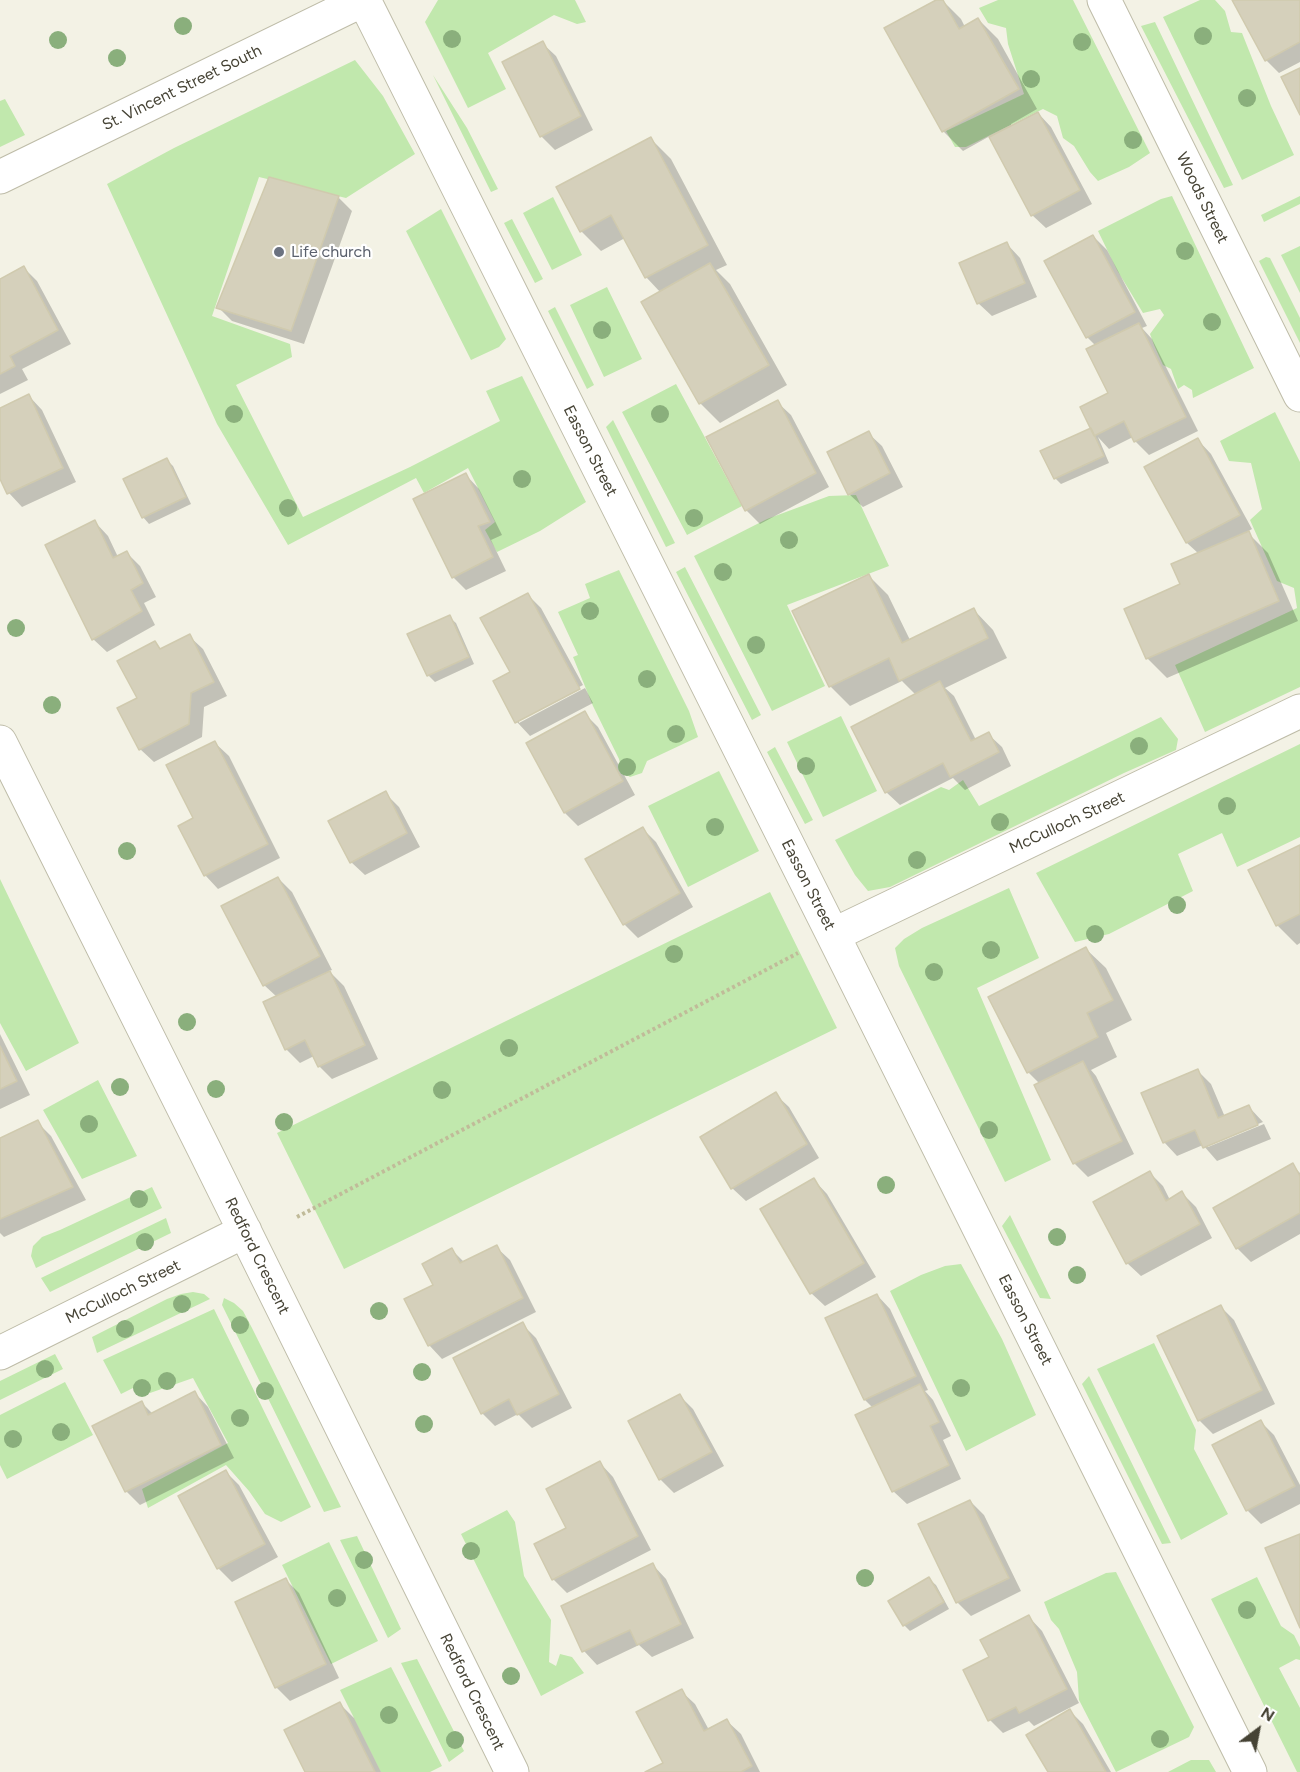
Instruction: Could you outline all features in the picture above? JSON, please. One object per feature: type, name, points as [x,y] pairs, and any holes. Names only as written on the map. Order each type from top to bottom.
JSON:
[{"type":"street","name":"St. Vincent Street South","points":[[0,177],[364,0]]},
{"type":"street","name":"Easson Street","points":[[364,0],[1250,1772]]},
{"type":"street","name":"Woods Street","points":[[1104,0],[1300,395]]},
{"type":"street","name":"McCulloch Street","points":[[833,935],[1300,711]]},
{"type":"street","name":"Redford Crescent","points":[[0,742],[512,1772]]},
{"type":"street","name":"McCulloch Street","points":[[0,1353],[245,1231]]},
{"type":"path","points":[[297,1216],[833,935]]},
{"type":"green space","points":[[438,0],[575,0],[586,22],[577,24],[554,15],[488,53],[506,89],[468,108],[425,22]]},
{"type":"green space","points":[[998,0],[1073,0],[1150,153],[1129,167],[1098,181],[1074,146],[1063,138],[1057,116],[1043,109],[966,147],[955,147],[946,131],[1024,94],[1008,44],[1006,28],[988,23],[979,8]]},
{"type":"green space","points":[[1200,0],[1215,0],[1225,11],[1231,32],[1242,33],[1271,106],[1294,155],[1242,180],[1163,17]]},
{"type":"green space","points":[[1155,22],[1233,185],[1224,188],[1141,26]]},
{"type":"green space","points":[[355,60],[383,96],[415,154],[346,198],[259,177],[212,316],[290,344],[292,357],[236,385],[303,517],[410,467],[500,421],[486,391],[522,376],[586,502],[540,531],[497,552],[485,530],[495,522],[468,468],[424,493],[416,478],[288,545],[217,424],[107,184],[174,148]]},
{"type":"green space","points":[[433,75],[467,128],[498,189],[491,192]]},
{"type":"green space","points":[[5,99],[25,135],[0,147],[0,101]]},
{"type":"green space","points":[[1172,196],[1254,368],[1193,398],[1192,390],[1184,385],[1178,389],[1171,369],[1163,365],[1150,334],[1164,315],[1160,309],[1143,313],[1117,270],[1098,231],[1161,199]]},
{"type":"green space","points":[[1300,196],[1300,204],[1264,222],[1261,215]]},
{"type":"green space","points":[[553,197],[582,255],[552,270],[523,213]]},
{"type":"green space","points":[[441,209],[506,339],[499,347],[471,360],[406,231]]},
{"type":"green space","points":[[512,219],[543,279],[535,283],[504,223]]},
{"type":"green space","points":[[1300,246],[1300,293],[1281,255]]},
{"type":"green space","points":[[1266,257],[1270,258],[1300,318],[1300,343],[1259,261]]},
{"type":"green space","points":[[607,287],[642,359],[604,377],[570,305]]},
{"type":"green space","points":[[555,307],[594,385],[587,389],[548,311]]},
{"type":"green space","points":[[676,384],[742,506],[687,535],[622,412]]},
{"type":"green space","points":[[1275,412],[1300,462],[1300,687],[1205,732],[1175,665],[1297,608],[1294,588],[1277,581],[1250,520],[1262,509],[1251,463],[1229,461],[1220,441]]},
{"type":"green space","points":[[613,420],[675,543],[666,547],[606,427]]},
{"type":"green space","points":[[856,495],[889,566],[787,605],[825,686],[772,711],[694,556],[767,519],[829,496]]},
{"type":"green space","points":[[685,567],[761,715],[752,720],[676,572]]},
{"type":"green space","points":[[619,570],[689,711],[698,737],[647,761],[642,773],[630,777],[622,772],[619,759],[593,706],[573,657],[578,655],[558,612],[590,598],[585,584]]},
{"type":"green space","points":[[841,716],[877,791],[823,817],[787,742]]},
{"type":"green space","points":[[1161,717],[1178,739],[1176,750],[890,887],[868,891],[855,875],[835,840],[941,787],[949,790],[963,780],[979,806]]},
{"type":"green space","points":[[1300,744],[1300,837],[1237,867],[1222,833],[1178,854],[1193,891],[1109,934],[1075,942],[1036,873]]},
{"type":"green space","points":[[775,747],[813,820],[805,824],[767,752]]},
{"type":"green space","points":[[719,771],[759,851],[688,887],[648,806]]},
{"type":"green space","points":[[0,879],[79,1043],[26,1071],[0,1023]]},
{"type":"green space","points":[[1009,888],[1039,958],[977,988],[1051,1160],[1005,1182],[899,966],[895,948],[904,939],[922,928]]},
{"type":"green space","points":[[770,892],[837,1028],[344,1269],[277,1133]]},
{"type":"green space","points":[[98,1080],[137,1156],[82,1179],[43,1110]]},
{"type":"green space","points":[[152,1187],[162,1208],[36,1268],[31,1256],[33,1246],[42,1237]]},
{"type":"green space","points":[[1010,1215],[1051,1299],[1040,1298],[1002,1226]]},
{"type":"green space","points":[[166,1218],[171,1233],[50,1292],[41,1278]]},
{"type":"green space","points":[[961,1264],[1002,1339],[1036,1415],[966,1451],[890,1291],[921,1275],[945,1266]]},
{"type":"green space","points":[[193,1292],[204,1294],[210,1299],[97,1353],[92,1337],[167,1299]]},
{"type":"green space","points":[[224,1298],[243,1311],[341,1507],[324,1512],[222,1305]]},
{"type":"green space","points":[[214,1309],[311,1507],[281,1522],[265,1514],[249,1491],[226,1465],[148,1508],[142,1489],[228,1443],[193,1378],[150,1393],[141,1384],[121,1394],[103,1360]]},
{"type":"green space","points":[[1154,1343],[1196,1430],[1194,1449],[1228,1514],[1181,1540],[1097,1369]]},
{"type":"green space","points":[[55,1354],[63,1369],[0,1400],[0,1381]]},
{"type":"green space","points":[[1089,1376],[1171,1543],[1162,1544],[1082,1384]]},
{"type":"green space","points":[[65,1382],[93,1435],[7,1479],[0,1465],[0,1415]]},
{"type":"green space","points":[[507,1510],[515,1522],[524,1576],[551,1620],[549,1662],[556,1666],[560,1654],[572,1657],[584,1673],[541,1696],[461,1534]]},
{"type":"green space","points":[[357,1536],[401,1629],[388,1638],[340,1540]]},
{"type":"green space","points":[[329,1542],[378,1641],[331,1664],[282,1565]]},
{"type":"green space","points":[[1116,1572],[1194,1727],[1189,1737],[1116,1772],[1079,1700],[1077,1672],[1059,1629],[1051,1620],[1044,1602],[1106,1573]]},
{"type":"green space","points":[[1257,1577],[1281,1626],[1294,1635],[1300,1647],[1300,1660],[1296,1659],[1279,1668],[1300,1708],[1300,1772],[1297,1772],[1211,1599]]},
{"type":"green space","points":[[417,1659],[464,1751],[449,1762],[401,1663]]},
{"type":"green space","points":[[391,1667],[442,1766],[430,1772],[381,1772],[340,1690]]},
{"type":"green space","points":[[1191,1760],[1209,1760],[1216,1772],[1168,1772]]},
{"type":"building","points":[[936,0],[943,0],[959,29],[978,18],[1019,89],[942,132],[884,28]]},
{"type":"building","points":[[1232,0],[1300,0],[1300,42],[1265,61]]},
{"type":"building","points":[[543,41],[581,116],[540,137],[502,62]]},
{"type":"building","points":[[1300,68],[1300,115],[1281,77]]},
{"type":"building","points":[[1038,112],[1080,190],[1031,216],[989,137]]},
{"type":"building","points":[[651,137],[708,245],[645,278],[611,215],[580,232],[556,187]]},
{"type":"building","name":"Life church","points":[[269,177],[339,196],[291,331],[216,308]]},
{"type":"building","points":[[1093,235],[1135,312],[1086,338],[1044,261]]},
{"type":"building","points":[[1007,242],[1025,283],[977,304],[959,263]]},
{"type":"building","points":[[710,263],[769,365],[699,404],[641,302]]},
{"type":"building","points":[[24,266],[58,330],[10,356],[15,366],[0,374],[0,279]]},
{"type":"building","points":[[1139,323],[1186,417],[1134,442],[1124,421],[1094,436],[1080,407],[1108,393],[1086,349]]},
{"type":"building","points":[[29,394],[63,468],[7,494],[0,479],[0,408]]},
{"type":"building","points":[[778,400],[816,473],[745,511],[706,437]]},
{"type":"building","points":[[1091,428],[1104,456],[1054,479],[1040,451]]},
{"type":"building","points":[[869,431],[890,473],[848,495],[827,452]]},
{"type":"building","points":[[1198,438],[1240,515],[1186,543],[1144,467]]},
{"type":"building","points":[[167,458],[186,497],[142,518],[123,479]]},
{"type":"building","points":[[466,473],[490,522],[478,526],[493,557],[452,578],[413,499]]},
{"type":"building","points":[[95,520],[113,558],[127,551],[143,583],[131,590],[142,611],[92,640],[45,545]]},
{"type":"building","points":[[1249,531],[1279,601],[1146,659],[1124,609],[1180,584],[1171,564]]},
{"type":"building","points":[[869,574],[902,643],[974,608],[988,638],[899,681],[889,658],[829,687],[792,611]]},
{"type":"building","points":[[528,593],[580,689],[515,723],[493,681],[510,672],[480,618]]},
{"type":"building","points":[[450,615],[469,657],[427,676],[407,634]]},
{"type":"building","points":[[190,634],[214,682],[191,693],[189,724],[139,750],[117,708],[137,698],[117,661],[155,641],[160,649]]},
{"type":"building","points":[[940,681],[971,741],[989,732],[999,752],[950,777],[943,763],[885,793],[851,727]]},
{"type":"building","points":[[585,711],[623,781],[564,813],[526,743]]},
{"type":"building","points":[[215,741],[268,844],[204,876],[178,826],[193,818],[166,765]]},
{"type":"building","points":[[386,791],[407,833],[350,863],[328,821]]},
{"type":"building","points":[[643,827],[680,893],[623,925],[585,859]]},
{"type":"building","points":[[1300,845],[1300,914],[1276,926],[1248,870]]},
{"type":"building","points":[[278,877],[320,956],[263,986],[221,906]]},
{"type":"building","points":[[1086,947],[1113,1000],[1087,1013],[1098,1037],[1027,1073],[988,997]]},
{"type":"building","points":[[330,971],[365,1045],[318,1067],[305,1040],[285,1050],[263,1002]]},
{"type":"building","points":[[0,1046],[17,1081],[0,1089]]},
{"type":"building","points":[[1083,1061],[1122,1141],[1073,1164],[1034,1085]]},
{"type":"building","points":[[1198,1069],[1218,1118],[1249,1105],[1258,1125],[1203,1148],[1195,1130],[1163,1143],[1141,1093]]},
{"type":"building","points":[[776,1092],[807,1144],[731,1189],[700,1137]]},
{"type":"building","points":[[38,1120],[73,1187],[0,1219],[0,1138]]},
{"type":"building","points":[[1293,1163],[1300,1176],[1300,1213],[1236,1249],[1213,1208]]},
{"type":"building","points":[[1150,1171],[1166,1201],[1182,1191],[1200,1224],[1126,1264],[1093,1202]]},
{"type":"building","points":[[814,1178],[864,1263],[810,1294],[760,1209]]},
{"type":"building","points":[[497,1245],[523,1298],[428,1346],[404,1299],[433,1285],[422,1264],[452,1248],[460,1263]]},
{"type":"building","points":[[877,1294],[916,1376],[864,1400],[825,1318]]},
{"type":"building","points":[[1221,1305],[1262,1390],[1198,1421],[1157,1336]]},
{"type":"building","points":[[523,1322],[559,1394],[517,1415],[509,1399],[481,1414],[453,1358]]},
{"type":"building","points":[[920,1384],[939,1422],[930,1426],[949,1465],[892,1492],[855,1415]]},
{"type":"building","points":[[195,1391],[221,1445],[125,1492],[92,1426],[142,1401],[148,1415]]},
{"type":"building","points":[[680,1394],[712,1452],[659,1480],[628,1421]]},
{"type":"building","points":[[1261,1420],[1295,1486],[1246,1511],[1212,1445]]},
{"type":"building","points":[[600,1461],[638,1536],[552,1580],[534,1544],[566,1528],[546,1489]]},
{"type":"building","points":[[226,1470],[265,1544],[217,1569],[178,1496]]},
{"type":"building","points":[[970,1500],[1009,1578],[956,1603],[918,1524]]},
{"type":"building","points":[[1300,1534],[1300,1628],[1265,1548]]},
{"type":"building","points":[[653,1563],[681,1624],[637,1645],[630,1630],[582,1652],[561,1606]]},
{"type":"building","points":[[929,1577],[944,1602],[903,1626],[888,1601]]},
{"type":"building","points":[[286,1578],[326,1664],[275,1688],[235,1602]]},
{"type":"building","points":[[1029,1615],[1067,1689],[1019,1713],[1016,1707],[988,1721],[963,1670],[989,1657],[980,1640]]},
{"type":"building","points":[[682,1689],[704,1731],[727,1719],[752,1766],[741,1772],[645,1772],[663,1763],[636,1712]]},
{"type":"building","points":[[340,1702],[375,1772],[305,1772],[284,1730]]},
{"type":"building","points":[[1070,1709],[1106,1772],[1048,1772],[1026,1735]]},
{"type":"place","name":"Life church","points":[[279,252]]}]
